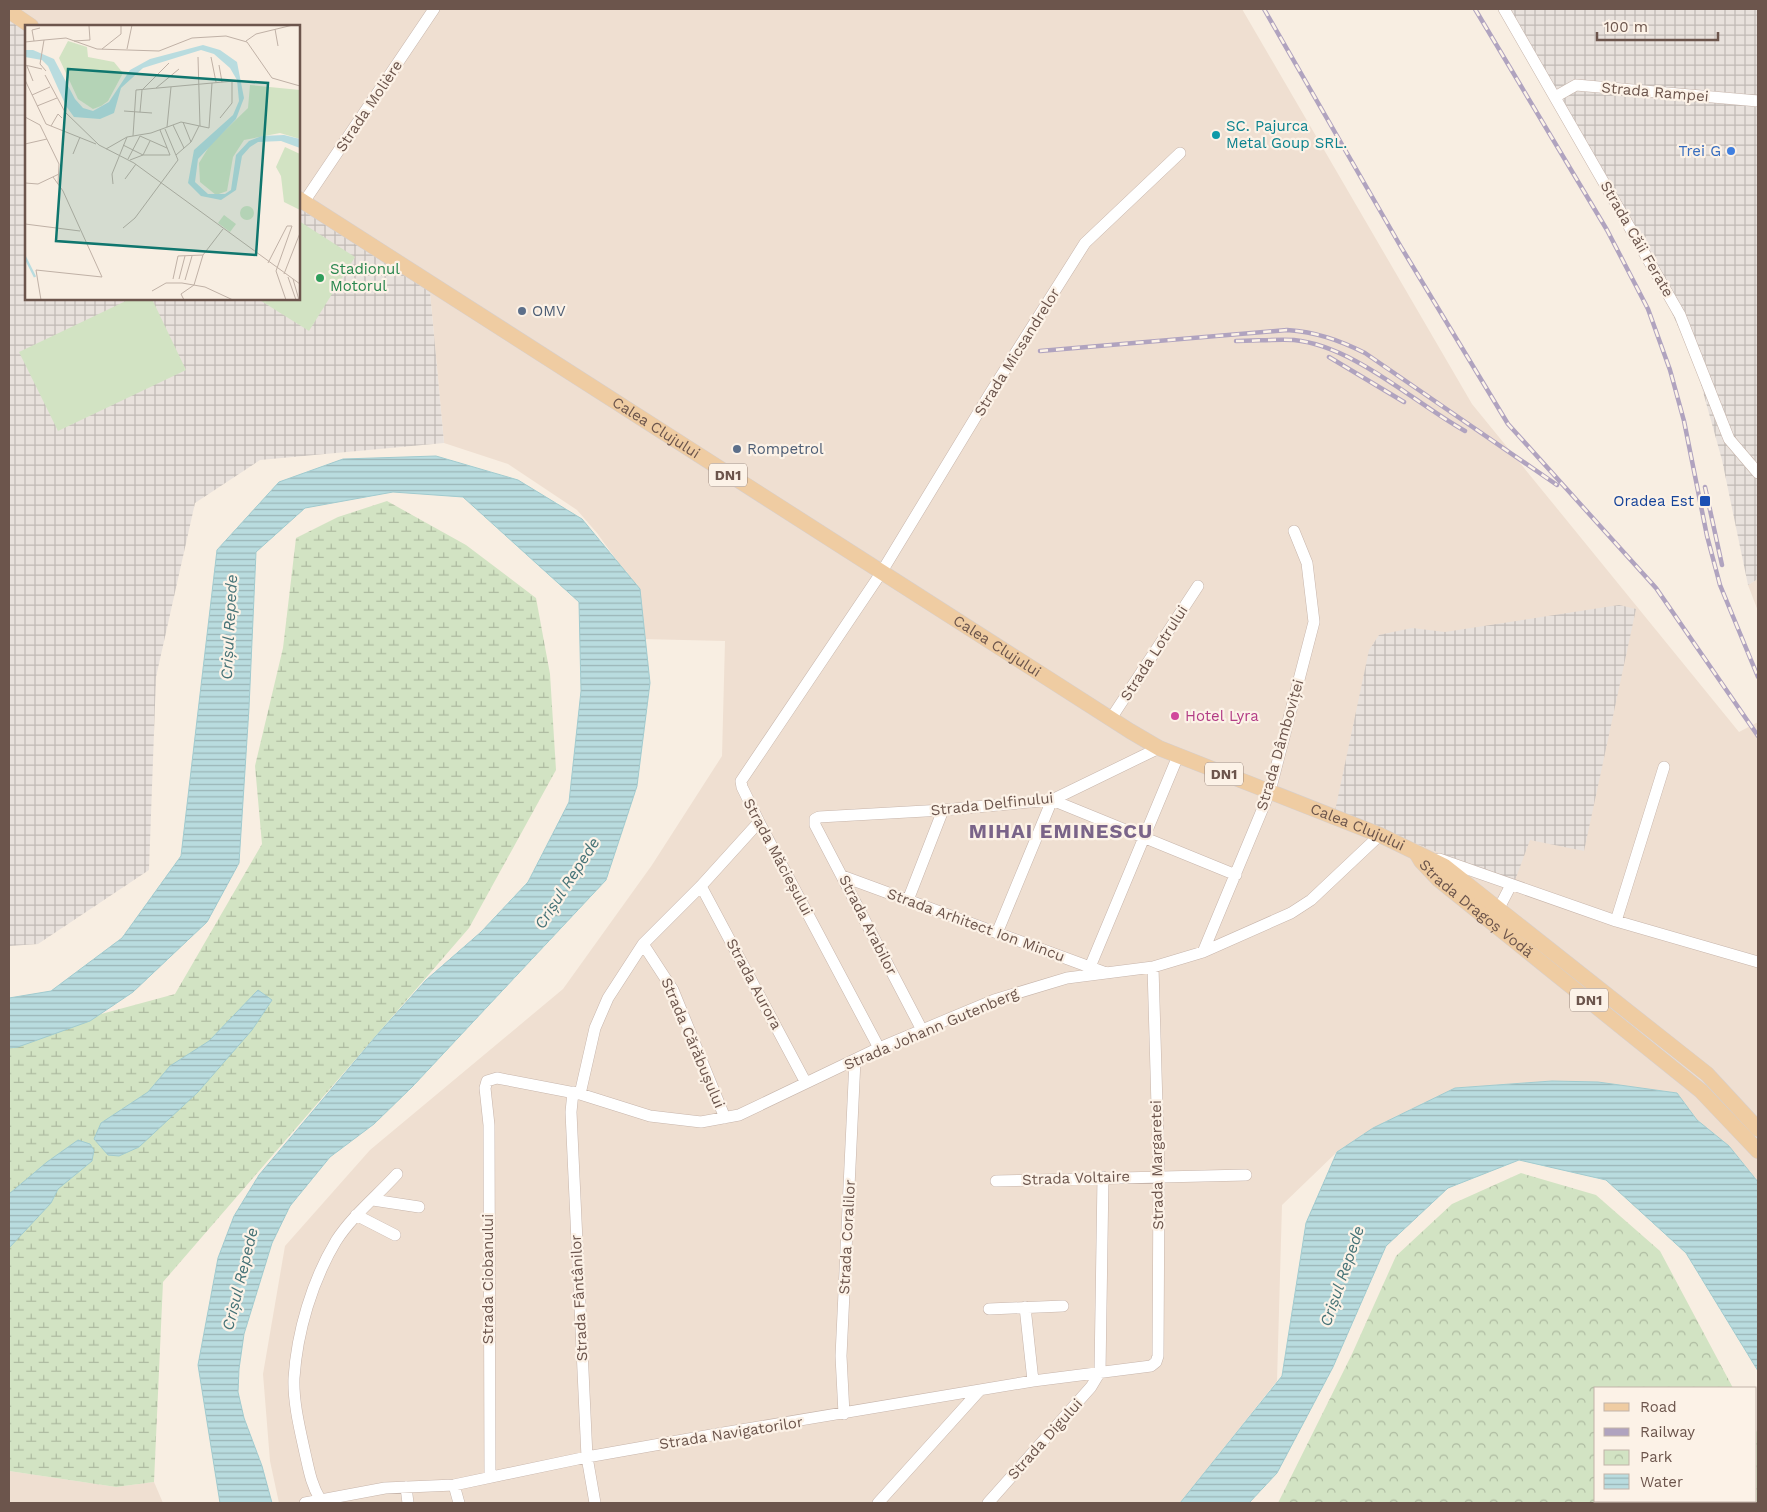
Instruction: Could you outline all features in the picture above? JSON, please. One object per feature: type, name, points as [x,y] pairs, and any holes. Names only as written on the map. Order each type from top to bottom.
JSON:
[{"type":"main road","points":[[9,11],[30,25]]},
{"type":"main road","name":"Calea Clujului","points":[[302,201],[1110,720],[1159,748],[1380,835],[1417,853]]},
{"type":"main road","name":"Strada Dragoș Vodă","points":[[1417,853],[1421,861],[1439,880],[1508,927],[1707,1074],[1758,1129]]},
{"type":"main road","name":"Strada Dragoș Vodă","points":[[1417,853],[1444,866],[1498,910],[1508,927],[1701,1091],[1743,1133],[1758,1151]]},
{"type":"main road","points":[[1439,880],[1451,882],[1486,913],[1492,914],[1498,910]]},
{"type":"street","name":"Strada Molière","points":[[302,201],[434,9]]},
{"type":"street","name":"Strada Căii Ferate","points":[[1504,9],[1680,315],[1728,439],[1758,473]]},
{"type":"street","name":"Strada Rampei","points":[[1555,97],[1576,85],[1758,101]]},
{"type":"street","name":"Strada Micsandrelor","points":[[881,573],[989,395],[1085,243],[1180,152]]},
{"type":"street","name":"Strada Dâmboviței","points":[[1203,952],[1270,791],[1314,622],[1307,563],[1294,531]]},
{"type":"street","name":"Strada Măcieșului","points":[[879,1048],[759,822],[741,782],[881,573]]},
{"type":"street","name":"Strada Lotrului","points":[[1110,720],[1198,586]]},
{"type":"street","name":"Strada Delfinului","points":[[816,819],[819,817],[943,810],[1052,800],[1159,748]]},
{"type":"street","points":[[1090,967],[1178,756]]},
{"type":"street","points":[[1616,921],[1664,767]]},
{"type":"street","points":[[997,933],[1052,800],[1236,875]]},
{"type":"street","points":[[908,900],[943,810]]},
{"type":"street","name":"Strada Arabilor","points":[[816,819],[815,825],[922,1030]]},
{"type":"street","name":"Strada Fântânilor","points":[[595,1503],[586,1457],[571,1112],[595,1028],[608,998],[642,944],[701,886],[759,822]]},
{"type":"street","name":"Strada Johann Gutenberg","points":[[488,1081],[497,1078],[576,1093],[650,1116],[701,1122],[725,1118],[754,1109],[879,1048],[994,1000],[1068,978],[1153,967],[1203,952],[1298,909],[1311,900],[1380,835]]},
{"type":"street","name":"Calea Clujului","points":[[1417,853],[1435,857],[1616,921],[1758,962]]},
{"type":"street","name":"Strada Arhitect Ion Mincu","points":[[842,876],[1109,974]]},
{"type":"street","points":[[1498,910],[1511,885]]},
{"type":"street","name":"Strada Aurora","points":[[701,886],[806,1082]]},
{"type":"street","name":"Strada Cărăbușului","points":[[642,944],[673,990],[725,1118]]},
{"type":"street","name":"Strada Margaretei","points":[[1153,967],[1158,1176],[1156,1362]]},
{"type":"street","name":"Strada Coralilor","points":[[844,1414],[841,1356],[855,1060]]},
{"type":"street","name":"Strada Ciobanului","points":[[488,1081],[485,1088],[489,1125],[490,1477]]},
{"type":"street","points":[[320,1499],[311,1484],[300,1432],[294,1379],[307,1309],[320,1271],[336,1241],[356,1215],[397,1174]]},
{"type":"street","name":"Strada Voltaire","points":[[996,1181],[1246,1175]]},
{"type":"street","points":[[1100,1372],[1103,1177]]},
{"type":"street","points":[[373,1200],[419,1207]]},
{"type":"street","points":[[356,1215],[395,1235]]},
{"type":"street","points":[[989,1308],[1063,1306]]},
{"type":"street","points":[[1026,1307],[1033,1381]]},
{"type":"street","name":"Strada Navigatorilor","points":[[305,1503],[385,1488],[454,1485],[586,1457],[1033,1381],[1151,1366],[1156,1362]]},
{"type":"street","name":"Strada Digului","points":[[988,1503],[1091,1387],[1100,1372]]},
{"type":"street","points":[[878,1503],[980,1390]]},
{"type":"street","points":[[454,1485],[459,1503]]},
{"type":"street","points":[[406,1488],[408,1503]]},
{"type":"shaded area","points":[[9,9],[1242,9],[1472,404],[1739,732],[1758,722],[1758,1182],[1729,1146],[1697,1120],[1677,1093],[1598,1082],[1552,1081],[1455,1088],[1373,1128],[1337,1152],[1282,1205],[1277,1381],[1180,1503],[279,1503],[270,1461],[263,1374],[285,1246],[370,1150],[563,989],[652,865],[722,756],[725,641],[642,639],[628,576],[597,533],[577,510],[508,464],[444,443],[430,292],[300,200],[300,25],[25,25]]},
{"type":"shaded area","points":[[1509,9],[1758,9],[1758,579],[1748,585],[1722,460],[1695,363],[1665,298]]},
{"type":"shaded area","points":[[9,20],[25,29],[25,300],[300,300],[300,200],[430,292],[444,443],[260,460],[195,503],[156,677],[149,870],[38,944],[9,946]]},
{"type":"shaded area","points":[[1758,579],[1758,611],[1748,585]]},
{"type":"shaded area","points":[[1619,605],[1636,609],[1584,851],[1530,840],[1514,883],[1335,811],[1369,650],[1379,635],[1412,628],[1445,632]]},
{"type":"shaded area","points":[[9,1471],[116,1487],[154,1482],[163,1503],[9,1503]]},
{"type":"green space","name":"Stadionul Motorul","points":[[300,222],[355,257],[309,331],[260,300],[300,300]]},
{"type":"green space","points":[[128,300],[152,300],[186,370],[58,431],[19,352]]},
{"type":"green space","points":[[387,501],[466,545],[536,598],[550,674],[556,770],[469,928],[163,1282],[154,1482],[116,1487],[9,1471],[9,1039],[175,994],[262,844],[255,766],[283,648],[296,538],[338,517]]},
{"type":"green space","points":[[1521,1173],[1596,1195],[1660,1251],[1732,1387],[1594,1387],[1594,1502],[1757,1502],[1757,1432],[1758,1503],[1278,1503],[1352,1354],[1396,1256],[1452,1204]]},
{"type":"water","name":"Crișul Repede","points":[[436,456],[518,480],[582,519],[640,589],[650,683],[637,786],[606,880],[413,1086],[374,1124],[330,1157],[290,1206],[272,1243],[244,1334],[239,1369],[238,1392],[244,1418],[262,1466],[272,1503],[220,1503],[198,1365],[218,1258],[234,1216],[259,1175],[376,1036],[426,980],[481,932],[528,882],[569,802],[581,691],[579,602],[463,497],[393,492],[305,508],[256,552],[249,708],[239,863],[207,922],[133,992],[90,1021],[18,1047],[9,1048],[9,998],[51,991],[122,938],[181,856],[217,550],[279,482],[343,459]]},
{"type":"water","points":[[258,990],[272,1000],[252,1030],[198,1092],[139,1147],[119,1156],[108,1155],[94,1139],[101,1123],[148,1092],[170,1066],[209,1041]]},
{"type":"water","name":"Crișul Repede","points":[[1552,1081],[1598,1082],[1677,1093],[1697,1120],[1729,1146],[1758,1182],[1758,1371],[1686,1253],[1606,1180],[1519,1160],[1448,1188],[1386,1246],[1333,1367],[1277,1473],[1249,1503],[1180,1503],[1282,1376],[1306,1223],[1337,1152],[1373,1128],[1455,1088]]},
{"type":"water","points":[[78,1140],[90,1144],[94,1150],[92,1161],[58,1189],[51,1203],[9,1248],[9,1194],[47,1162]]},
{"type":"railway","points":[[1264,9],[1401,247],[1508,424],[1656,588],[1758,736]]},
{"type":"railway","points":[[1475,9],[1607,230],[1648,309],[1670,370],[1684,421],[1707,536],[1720,585],[1758,677]]},
{"type":"railway","points":[[1040,351],[1287,330],[1318,335],[1346,344],[1365,353],[1557,485]]},
{"type":"railway","points":[[1236,341],[1294,340],[1316,344],[1339,353],[1361,364],[1465,431]]},
{"type":"railway","points":[[1329,357],[1404,402]]},
{"type":"railway","points":[[1705,487],[1722,565]]},
{"type":"place","name":"SC. Pajurca Metal Goup SRL.","points":[[1216,135]]},
{"type":"place","name":"Trei G","points":[[1731,151]]},
{"type":"place","name":"Stadionul Motorul","points":[[320,278]]},
{"type":"place","name":"OMV","points":[[522,311]]},
{"type":"place","name":"Rompetrol","points":[[737,449]]},
{"type":"place","name":"Oradea Est","points":[[1705,501]]},
{"type":"place","name":"Hotel Lyra","points":[[1175,716]]},
{"type":"district","name":"MIHAI EMINESCU","points":[[1061,831]]}]
